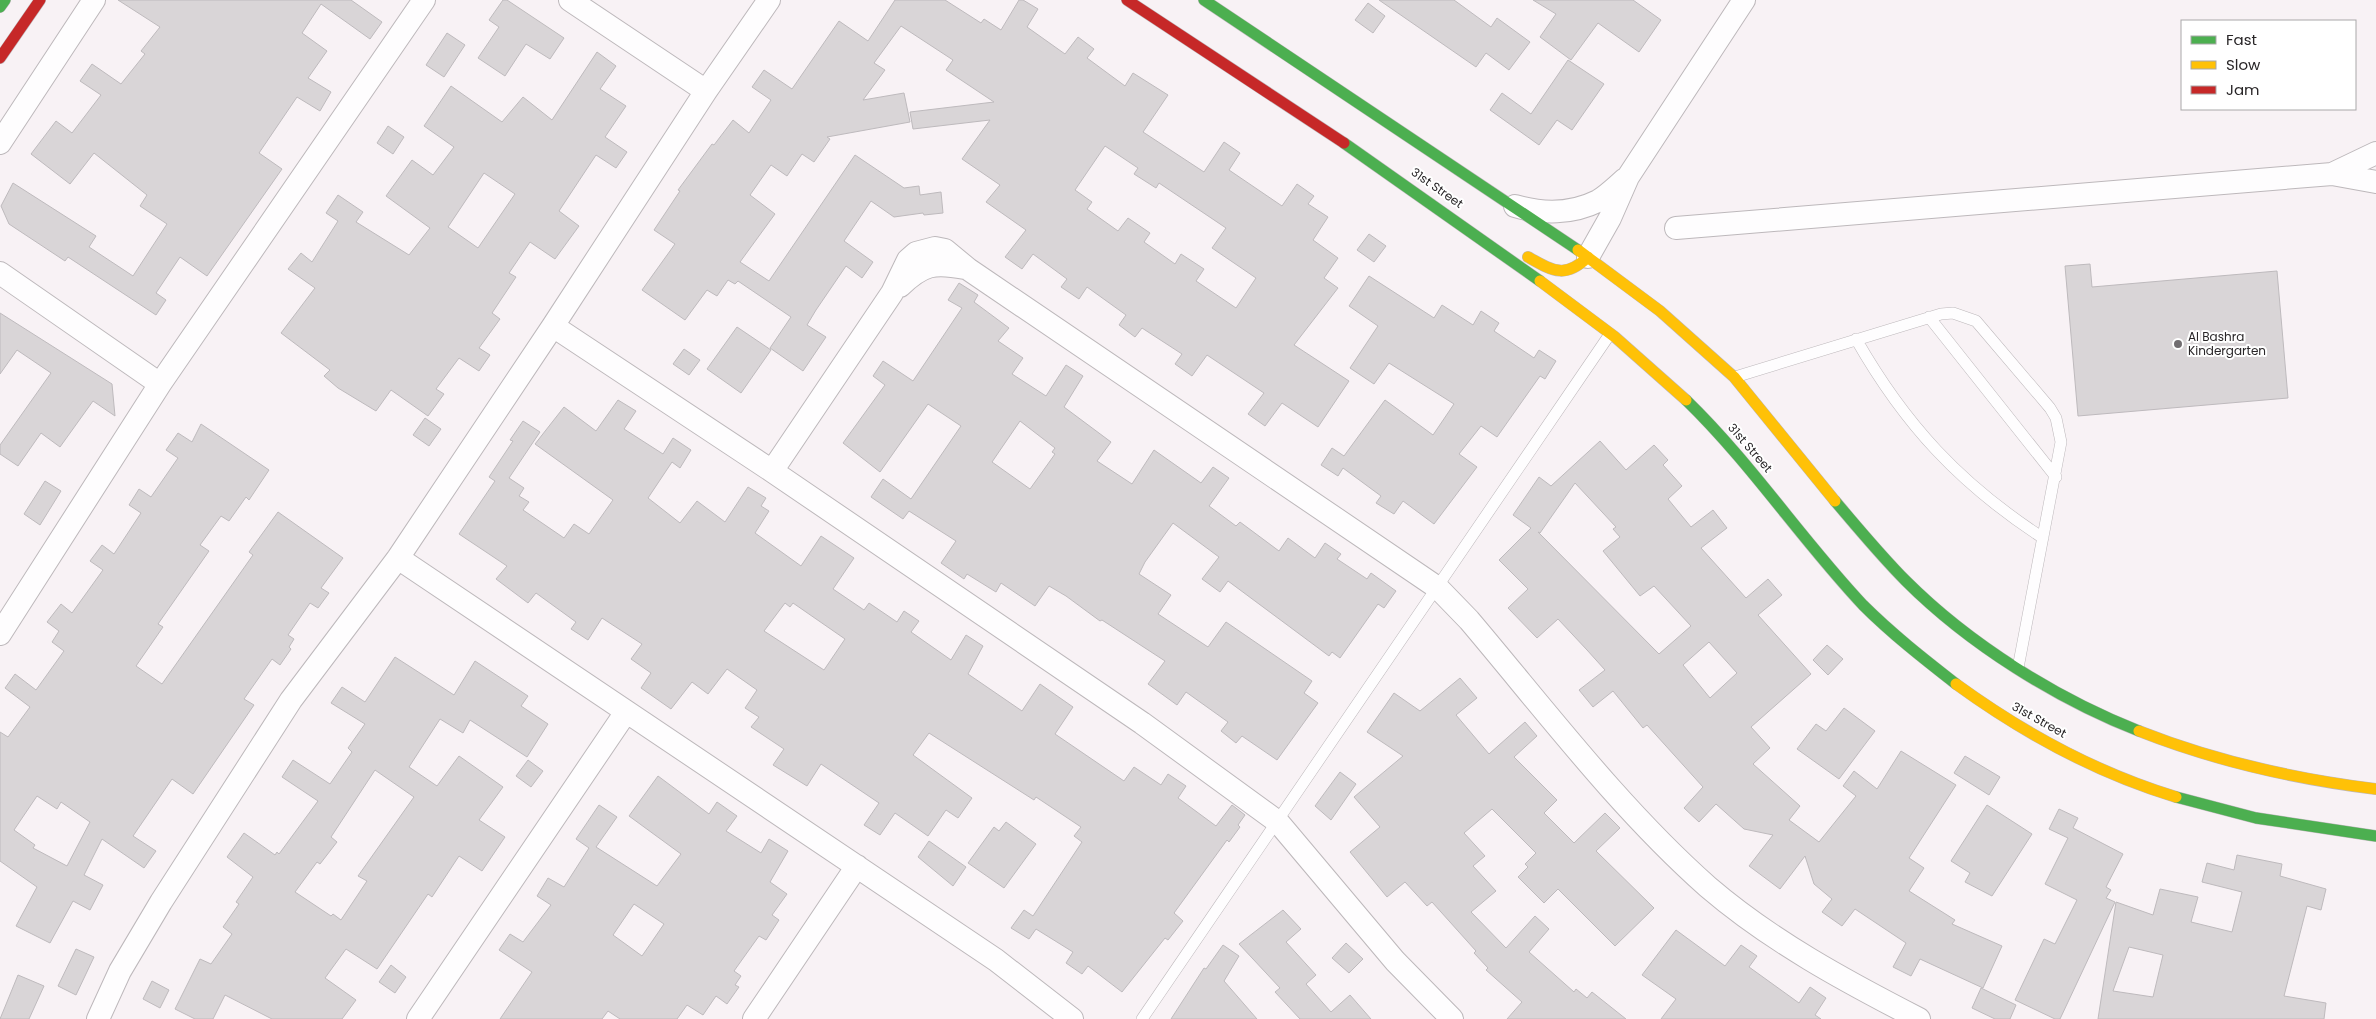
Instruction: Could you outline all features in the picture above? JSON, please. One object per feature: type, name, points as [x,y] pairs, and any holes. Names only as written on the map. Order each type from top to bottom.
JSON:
[{"type":"street","points":[[0,7],[5,0]]},
{"type":"street","points":[[0,58],[40,0]]},
{"type":"street","points":[[0,143],[94,0]]},
{"type":"street","points":[[0,634],[160,384],[424,0]]},
{"type":"street","points":[[570,0],[706,92]]},
{"type":"street","points":[[98,1019],[120,971],[161,902],[291,700],[398,558],[706,92],[769,0]]},
{"type":"street","name":"31st Street","points":[[1127,0],[1438,205],[1610,334],[1693,405],[1748,465],[1835,572],[1882,624],[1942,672],[2014,724],[2087,762],[2217,809],[2312,828],[2376,836]]},
{"type":"street","name":"31st Street","points":[[1204,0],[1588,257],[1660,312],[1734,378],[1852,521],[1906,581],[1954,624],[2018,668],[2072,700],[2129,727],[2188,750],[2319,782],[2376,789]]},
{"type":"street","points":[[1438,205],[1556,272],[1564,273],[1580,266],[1588,257],[1610,218],[1628,177],[1744,0]]},
{"type":"street","points":[[2332,174],[2376,153]]},
{"type":"street","points":[[1676,228],[2332,174],[2376,182]]},
{"type":"street","points":[[1507,204],[1530,210],[1554,212],[1576,209],[1598,200],[1628,177]]},
{"type":"street","points":[[772,471],[892,293],[908,260],[924,249],[935,248],[944,250],[968,269],[1438,588],[1469,620],[1649,831],[1709,887],[1790,947],[1844,980],[1918,1019]]},
{"type":"street","points":[[0,273],[160,384]]},
{"type":"street","points":[[553,326],[772,471],[1142,723],[1278,822],[1395,961],[1452,1019]]},
{"type":"street","points":[[398,558],[996,960],[1072,1019]]},
{"type":"street","points":[[418,1019],[626,712]]},
{"type":"street","points":[[754,1019],[857,866]]},
{"type":"lane","points":[[1734,378],[1929,317],[1954,313],[1976,321],[2050,408],[2056,418],[2061,442],[2056,477],[2018,668]]},
{"type":"lane","points":[[1929,317],[2056,477]]},
{"type":"lane","points":[[1142,1019],[1610,334]]},
{"type":"lane","points":[[1856,339],[1894,400],[1939,455],[2004,513],[2043,538]]},
{"type":"building","points":[[118,0],[351,0],[382,22],[370,39],[321,4],[302,33],[327,51],[308,78],[331,92],[320,111],[297,97],[259,153],[282,169],[207,276],[180,257],[156,293],[166,300],[156,315],[68,257],[65,261],[9,224],[1,206],[13,183],[96,236],[89,247],[133,276],[167,224],[140,206],[147,195],[94,153],[70,184],[31,154],[56,121],[72,133],[101,95],[80,81],[92,64],[121,84],[145,54],[141,51],[160,27]]},
{"type":"building","points":[[503,0],[507,0],[564,38],[550,59],[526,44],[505,76],[478,58],[499,27],[489,20]]},
{"type":"building","points":[[895,0],[945,0],[981,23],[984,19],[1001,30],[1019,0],[1023,0],[1038,9],[1027,27],[1065,54],[1078,37],[1094,49],[1087,58],[1125,86],[1133,73],[1168,95],[1143,132],[1204,172],[1224,142],[1240,153],[1229,170],[1282,206],[1297,184],[1314,196],[1308,204],[1328,217],[1313,240],[1338,258],[1324,278],[1338,288],[1294,345],[1349,381],[1318,427],[1282,403],[1265,426],[1248,414],[1264,393],[1207,355],[1192,376],[1175,364],[1182,354],[1142,328],[1135,337],[1119,325],[1126,315],[1087,287],[1079,299],[1061,287],[1067,279],[1033,254],[1022,269],[1005,257],[1026,230],[986,202],[1000,185],[962,159],[990,120],[913,129],[910,112],[994,102],[946,70],[953,60],[901,26],[874,63],[885,70],[863,100],[904,93],[910,122],[827,137],[830,139],[814,162],[802,154],[787,176],[771,165],[750,195],[775,214],[740,262],[769,281],[855,155],[904,188],[919,186],[920,195],[941,192],[943,213],[924,215],[923,213],[894,217],[871,201],[844,241],[873,262],[862,278],[846,266],[816,310],[807,325],[826,337],[803,371],[770,348],[791,317],[738,281],[735,284],[728,280],[717,296],[707,290],[685,320],[642,290],[675,244],[654,230],[680,191],[678,190],[712,144],[714,145],[733,120],[749,133],[771,100],[752,87],[764,70],[792,89],[839,21],[868,41]],"holes":[[[1105,146],[1138,168],[1134,174],[1156,188],[1159,183],[1226,228],[1212,248],[1256,278],[1236,308],[1196,281],[1204,269],[1181,254],[1175,264],[1144,242],[1150,233],[1128,218],[1118,231],[1087,209],[1092,202],[1075,190]]]},
{"type":"building","points":[[1379,0],[1454,0],[1491,27],[1497,18],[1530,42],[1509,70],[1486,53],[1476,67]]},
{"type":"building","points":[[1533,0],[1633,0],[1661,20],[1639,52],[1598,23],[1571,60],[1540,37],[1556,14]]},
{"type":"building","points":[[1368,3],[1385,16],[1373,33],[1355,20]]},
{"type":"building","points":[[447,33],[465,45],[444,77],[426,65]]},
{"type":"building","points":[[597,52],[616,66],[600,89],[626,106],[605,137],[627,152],[616,168],[596,155],[559,211],[579,226],[555,259],[530,242],[509,273],[516,277],[492,313],[500,319],[479,348],[490,355],[479,371],[459,358],[436,389],[444,394],[428,416],[391,390],[376,411],[338,388],[324,376],[330,370],[281,333],[315,288],[288,269],[301,253],[312,262],[338,221],[326,213],[338,195],[363,212],[356,222],[409,255],[430,228],[386,196],[412,160],[433,175],[454,147],[424,126],[451,86],[502,122],[523,97],[552,120]],"holes":[[[484,173],[515,194],[478,248],[448,227]]]},
{"type":"building","points":[[1568,60],[1604,84],[1572,130],[1557,120],[1539,145],[1490,110],[1502,93],[1531,114]]},
{"type":"building","points":[[388,126],[404,137],[393,154],[377,143]]},
{"type":"building","points":[[1369,234],[1386,246],[1374,262],[1357,250]]},
{"type":"building","name":"Al Bashra Kindergarten","points":[[2090,264],[2092,287],[2277,271],[2288,398],[2078,416],[2065,266]]},
{"type":"building","points":[[1369,276],[1434,318],[1442,305],[1473,325],[1481,311],[1499,323],[1494,331],[1534,358],[1539,350],[1556,361],[1545,379],[1540,376],[1497,437],[1481,426],[1459,454],[1477,467],[1434,524],[1403,501],[1394,514],[1376,503],[1381,496],[1343,468],[1338,476],[1321,465],[1332,448],[1344,456],[1385,400],[1433,435],[1454,404],[1389,363],[1374,384],[1350,368],[1378,326],[1349,306]]},
{"type":"building","points":[[959,283],[978,295],[974,302],[1009,328],[998,341],[1023,358],[1012,374],[1046,396],[1066,365],[1083,376],[1064,407],[1111,442],[1097,461],[1132,484],[1154,450],[1201,483],[1213,467],[1229,478],[1209,506],[1236,526],[1240,522],[1279,551],[1288,538],[1315,558],[1325,543],[1341,554],[1337,559],[1367,579],[1371,573],[1396,591],[1384,608],[1378,604],[1340,658],[1332,652],[1329,656],[1228,581],[1220,592],[1202,579],[1219,557],[1173,523],[1145,562],[1139,574],[1171,595],[1158,614],[1208,647],[1226,622],[1312,681],[1304,693],[1318,703],[1277,760],[1242,736],[1236,743],[1221,731],[1228,722],[1186,692],[1177,705],[1148,684],[1165,661],[1102,620],[1100,621],[1066,596],[1049,586],[1035,606],[1001,583],[996,592],[967,574],[964,579],[941,563],[956,541],[909,511],[903,519],[871,497],[883,479],[911,499],[961,426],[928,404],[880,472],[843,443],[885,385],[873,376],[883,361],[913,381],[962,308],[948,300]],"holes":[[[1020,421],[1055,448],[1052,452],[1055,454],[1030,489],[992,462]]]},
{"type":"building","points":[[0,313],[112,384],[115,416],[93,401],[60,447],[41,433],[18,466],[0,454],[0,445],[51,373],[17,350],[0,374]]},
{"type":"building","points":[[737,327],[771,350],[741,393],[707,369]]},
{"type":"building","points":[[684,349],[700,360],[689,375],[673,364]]},
{"type":"building","points":[[618,400],[636,411],[624,429],[663,454],[673,438],[691,450],[680,468],[672,462],[648,498],[680,523],[697,501],[725,522],[748,487],[766,498],[761,506],[769,511],[755,533],[801,566],[821,536],[854,558],[833,589],[864,610],[869,603],[897,622],[904,611],[919,621],[911,632],[951,660],[966,635],[983,646],[968,674],[1022,711],[1040,684],[1073,707],[1055,734],[1124,781],[1134,767],[1161,785],[1168,774],[1186,786],[1178,798],[1216,826],[1232,805],[1245,815],[1238,825],[1240,827],[1229,842],[1227,840],[1174,913],[1183,921],[1168,940],[1165,938],[1122,992],[1088,966],[1082,974],[1066,963],[1073,952],[1036,929],[1029,939],[1011,928],[1024,910],[1033,916],[1082,842],[1074,836],[1081,827],[1036,797],[1034,800],[929,733],[913,755],[972,798],[958,818],[946,810],[928,836],[895,813],[880,835],[864,825],[879,803],[821,764],[807,786],[773,765],[784,749],[751,727],[759,717],[745,708],[757,690],[727,669],[708,694],[692,682],[671,709],[641,688],[651,673],[631,659],[642,644],[602,618],[588,640],[571,629],[576,622],[536,593],[528,603],[496,579],[507,566],[459,534],[495,481],[489,477],[513,441],[510,440],[523,421],[540,432],[509,478],[524,488],[519,496],[529,502],[523,510],[564,538],[574,524],[589,534],[613,500],[535,444],[564,407],[596,431]],"holes":[[[785,603],[790,607],[793,603],[845,639],[824,670],[764,631]]]},
{"type":"building","points":[[425,418],[441,429],[429,446],[413,435]]},
{"type":"building","points":[[201,424],[269,470],[249,500],[246,497],[229,521],[221,516],[200,545],[209,551],[158,624],[163,627],[136,666],[162,684],[253,555],[249,552],[278,512],[343,558],[321,588],[329,593],[318,608],[310,603],[288,635],[294,639],[289,647],[291,649],[280,665],[272,659],[244,699],[254,705],[193,794],[172,779],[133,836],[156,851],[144,868],[102,839],[84,875],[103,885],[90,910],[73,901],[50,943],[16,926],[37,887],[0,861],[0,732],[8,737],[30,707],[5,688],[15,674],[36,690],[64,651],[52,642],[59,631],[47,622],[61,604],[72,613],[103,570],[90,561],[102,545],[114,554],[141,513],[129,505],[139,489],[151,497],[178,458],[166,450],[178,433],[192,442]],"holes":[[[37,796],[57,809],[61,802],[90,822],[67,866],[33,848],[35,845],[14,830]]]},
{"type":"building","points":[[1600,441],[1626,470],[1654,445],[1668,460],[1663,465],[1682,486],[1668,499],[1691,527],[1713,510],[1727,528],[1701,548],[1746,598],[1768,579],[1782,595],[1758,615],[1811,674],[1751,727],[1770,748],[1753,764],[1800,806],[1789,820],[1819,842],[1856,796],[1843,786],[1854,771],[1877,789],[1901,751],[1956,785],[1909,858],[1924,868],[1909,891],[1955,920],[1952,924],[2002,946],[1983,988],[1920,959],[1911,976],[1893,967],[1906,943],[1855,909],[1842,926],[1822,912],[1832,899],[1814,884],[1805,856],[1780,889],[1749,866],[1773,835],[1744,829],[1716,804],[1699,822],[1684,808],[1703,787],[1647,725],[1643,728],[1613,691],[1593,707],[1579,690],[1605,670],[1558,619],[1537,638],[1508,608],[1528,589],[1499,560],[1531,528],[1513,515],[1539,477],[1551,486]],"holes":[[[1575,483],[1616,527],[1613,529],[1620,537],[1603,551],[1640,596],[1654,586],[1691,626],[1659,654],[1538,532],[1540,533]],[[1709,642],[1737,673],[1710,698],[1683,665]]]},
{"type":"building","points":[[45,481],[61,491],[40,525],[24,514]]},
{"type":"building","points":[[1827,645],[1843,659],[1828,675],[1813,660]]},
{"type":"building","points":[[395,657],[454,695],[475,661],[528,696],[521,706],[548,724],[527,757],[470,720],[463,733],[440,719],[409,767],[437,786],[459,756],[503,787],[479,820],[505,837],[482,871],[459,856],[432,897],[428,894],[377,969],[346,949],[325,978],[356,1000],[342,1019],[272,1019],[225,995],[213,1019],[195,1019],[175,1009],[200,959],[211,964],[232,934],[223,927],[239,904],[236,902],[253,877],[227,857],[244,833],[275,855],[277,852],[279,854],[318,801],[282,777],[293,760],[330,784],[352,752],[348,748],[365,724],[331,703],[342,687],[365,702]],"holes":[[[375,770],[414,797],[358,876],[367,881],[341,920],[333,914],[331,916],[295,892],[317,862],[320,864],[337,842],[331,837]]]},
{"type":"building","points":[[1460,678],[1477,698],[1456,715],[1489,754],[1525,722],[1537,736],[1514,757],[1557,800],[1544,813],[1574,843],[1605,813],[1620,828],[1596,851],[1654,908],[1615,946],[1558,889],[1544,903],[1518,877],[1528,867],[1525,864],[1536,853],[1492,809],[1464,833],[1485,856],[1473,866],[1496,891],[1471,912],[1506,948],[1535,916],[1549,929],[1529,952],[1574,992],[1576,989],[1587,998],[1592,992],[1626,1019],[1507,1019],[1522,1002],[1486,970],[1488,968],[1474,953],[1476,951],[1432,902],[1427,906],[1405,882],[1387,897],[1350,852],[1380,827],[1354,797],[1403,756],[1367,732],[1394,693],[1420,711]]},
{"type":"building","points":[[1844,708],[1875,731],[1839,779],[1797,749],[1816,724],[1826,731]]},
{"type":"building","points":[[1965,756],[2000,777],[1989,795],[1954,773]]},
{"type":"building","points":[[528,760],[543,771],[531,787],[516,776]]},
{"type":"building","points":[[1340,772],[1356,784],[1331,820],[1315,806]]},
{"type":"building","points":[[658,776],[709,814],[717,802],[737,816],[726,831],[761,853],[769,839],[788,851],[770,882],[787,894],[772,915],[779,920],[766,940],[759,936],[734,971],[741,976],[735,985],[739,987],[727,1004],[716,996],[703,1015],[687,1005],[677,1019],[620,1019],[608,1011],[602,1019],[500,1019],[532,972],[499,950],[510,934],[523,942],[551,905],[537,896],[548,878],[564,887],[589,848],[576,839],[599,805],[617,817],[596,847],[657,886],[681,854],[629,816]],"holes":[[[634,904],[664,924],[642,956],[613,935]]]},
{"type":"building","points":[[1987,805],[2032,834],[1992,896],[1965,882],[1970,873],[1951,861]]},
{"type":"building","points":[[2059,809],[2078,818],[2073,828],[2123,854],[2106,887],[2111,890],[2106,898],[2115,902],[2060,1019],[2055,1019],[2015,1000],[2044,939],[2055,944],[2077,900],[2045,884],[2068,838],[2049,829]]},
{"type":"building","points":[[1006,822],[1036,844],[1004,888],[968,863],[994,827],[999,831]]},
{"type":"building","points":[[929,841],[966,867],[953,886],[918,857]]},
{"type":"building","points":[[2237,855],[2282,864],[2280,876],[2326,889],[2321,910],[2307,906],[2284,996],[2326,1003],[2324,1019],[2098,1019],[2116,902],[2153,915],[2160,889],[2198,897],[2191,922],[2232,932],[2242,892],[2202,882],[2207,863],[2234,870]],"holes":[[[2129,947],[2163,955],[2153,997],[2113,991]]]},
{"type":"building","points":[[1283,910],[1301,929],[1286,942],[1316,975],[1306,984],[1331,1012],[1350,995],[1371,1019],[1300,1019],[1275,992],[1280,988],[1239,944]]},
{"type":"building","points":[[1676,930],[1725,966],[1741,945],[1757,956],[1749,967],[1799,1003],[1810,987],[1826,998],[1815,1015],[1821,1019],[1661,1019],[1676,999],[1642,975]]},
{"type":"building","points":[[1346,943],[1363,959],[1349,973],[1332,958]]},
{"type":"building","points":[[1223,945],[1239,956],[1224,981],[1257,1019],[1171,1019],[1204,968],[1206,969]]},
{"type":"building","points":[[76,949],[94,957],[76,995],[58,986]]},
{"type":"building","points":[[391,965],[406,977],[395,993],[379,982]]},
{"type":"building","points":[[18,975],[44,986],[29,1019],[0,1019]]},
{"type":"building","points":[[152,981],[169,990],[160,1008],[143,999]]},
{"type":"building","points":[[1981,988],[2016,1005],[2010,1019],[1995,1019],[1972,1008]]},
{"type":"traffic: fast","points":[[0,7],[5,0]]},
{"type":"traffic: fast","points":[[1204,0],[1578,250]]},
{"type":"traffic: fast","points":[[1344,143],[1540,281]]},
{"type":"traffic: fast","points":[[1686,400],[1732,449],[1818,554],[1863,605],[1920,656],[1956,684]]},
{"type":"traffic: fast","points":[[1835,501],[1906,581],[1957,627],[2015,668],[2046,686],[2077,703],[2139,731]]},
{"type":"traffic: fast","points":[[2176,797],[2256,818],[2376,836]]},
{"type":"traffic: slow","points":[[1578,250],[1660,311],[1734,377],[1835,501]]},
{"type":"traffic: slow","points":[[1528,257],[1552,269],[1559,270],[1572,268],[1588,257]]},
{"type":"traffic: slow","points":[[1540,281],[1615,337],[1686,400]]},
{"type":"traffic: slow","points":[[1956,684],[2007,719],[2061,750],[2118,776],[2176,797]]},
{"type":"traffic: slow","points":[[2139,731],[2168,742],[2256,768],[2315,780],[2376,789]]},
{"type":"traffic: jam","points":[[0,58],[40,0]]},
{"type":"traffic: jam","points":[[1127,0],[1344,143]]},
{"type":"place","name":"Al Bashra Kindergarten","points":[[2178,344]]}]
